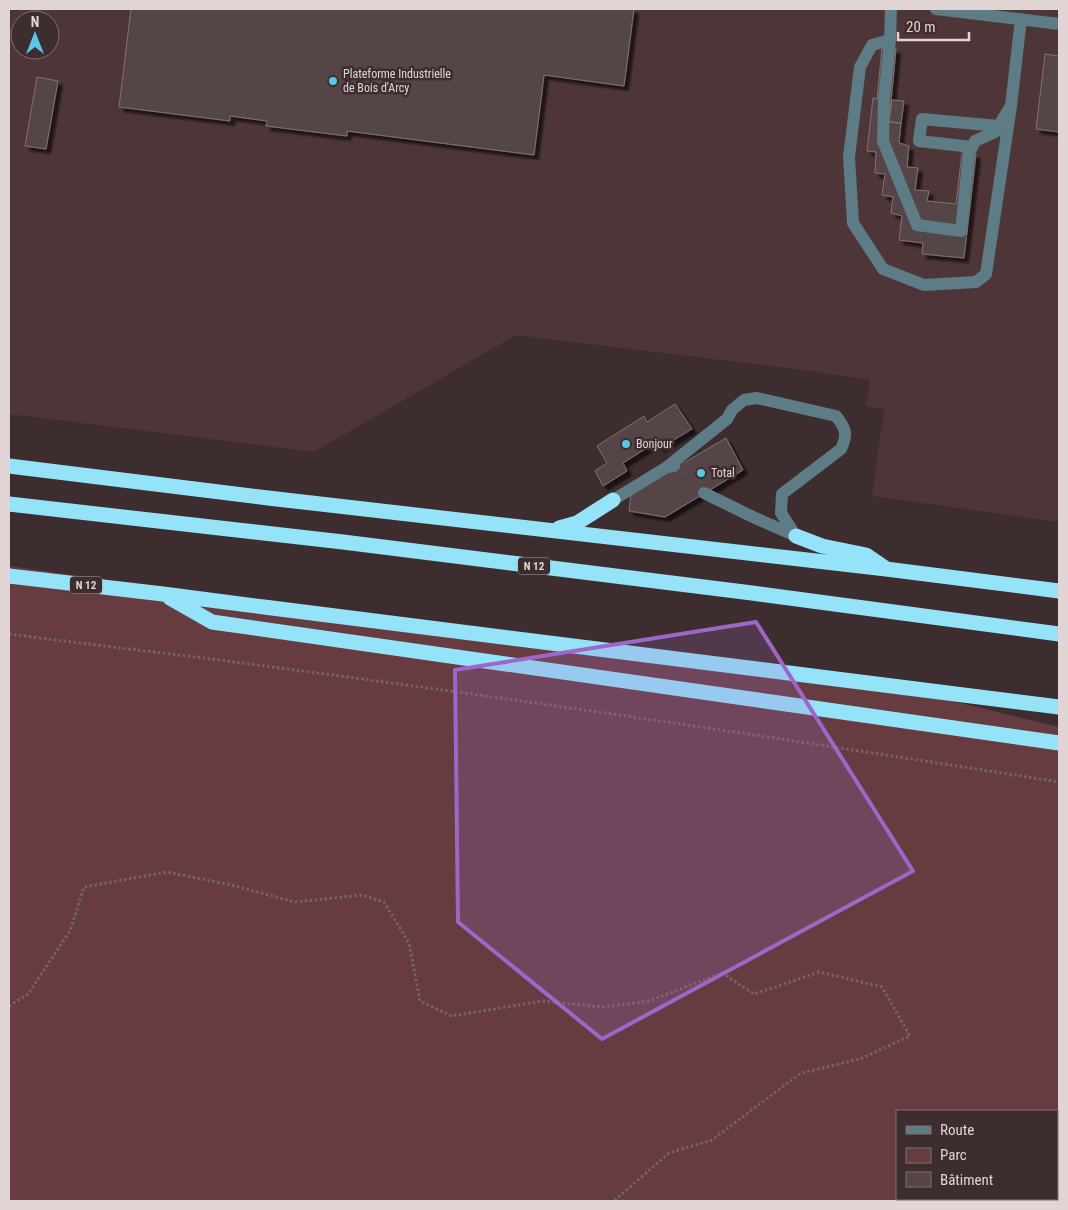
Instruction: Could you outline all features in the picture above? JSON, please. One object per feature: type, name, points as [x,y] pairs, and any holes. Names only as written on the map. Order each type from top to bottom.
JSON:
[{"type":"highway","points":[[9,466],[1059,591]]},
{"type":"highway","points":[[550,530],[577,523],[613,500]]},
{"type":"highway","name":"N 12","points":[[9,504],[363,544],[1059,634]]},
{"type":"highway","points":[[796,536],[822,546],[866,555],[886,569]]},
{"type":"highway","name":"N 12","points":[[9,576],[1059,707]]},
{"type":"highway","points":[[162,594],[212,622],[1059,744]]},
{"type":"street","points":[[891,9],[884,99],[883,141],[916,225],[961,231],[969,153],[975,141],[995,132],[1011,106]]},
{"type":"street","points":[[936,9],[1059,24]]},
{"type":"street","points":[[890,40],[872,46],[860,67],[849,157],[853,223],[884,269],[924,286],[976,282],[986,274],[1011,106],[1021,19]]},
{"type":"street","points":[[972,147],[919,141],[922,119],[999,126]]},
{"type":"street","points":[[613,500],[673,466],[726,419],[732,410],[744,400],[757,398],[836,416],[844,427],[846,438],[841,449],[782,494],[781,513],[796,536]]},
{"type":"street","points":[[704,493],[796,536]]},
{"type":"path","points":[[9,634],[496,697],[1059,782]]},
{"type":"path","points":[[9,1006],[28,994],[70,932],[84,887],[167,872],[295,902],[362,895],[384,902],[409,943],[420,1001],[451,1016],[543,1001],[602,1007],[649,1001],[722,973],[754,994],[819,972],[882,987],[910,1036],[860,1059],[801,1073],[712,1140],[668,1153],[614,1201]]},
{"type":"highlighted area","points":[[756,622],[913,871],[602,1039],[458,922],[455,670]]},
{"type":"shaded area","points":[[9,9],[1059,9],[1059,522],[872,496],[884,409],[866,406],[870,380],[804,370],[516,335],[314,452],[9,414]]},
{"type":"green space","points":[[9,566],[940,698],[1059,727],[1059,1201],[9,1201]]},
{"type":"building","name":"Plateforme Industrielle de Bois d'Arcy","points":[[131,9],[634,9],[624,86],[544,75],[534,155],[347,131],[347,136],[266,126],[267,121],[230,116],[230,121],[119,107]]},
{"type":"building","points":[[882,48],[896,49],[889,122],[901,123],[899,143],[909,146],[907,167],[918,168],[915,190],[929,191],[927,201],[956,204],[962,153],[976,154],[964,258],[922,254],[923,243],[899,240],[902,216],[891,213],[893,197],[882,195],[885,174],[875,173],[876,152],[867,151],[873,98],[877,99]]},
{"type":"building","points":[[1045,54],[1059,56],[1059,132],[1036,129]]},
{"type":"building","points":[[37,77],[58,81],[46,149],[25,146]]},
{"type":"building","points":[[892,100],[904,101],[901,123],[889,122]]},
{"type":"building","name":"Bonjour","points":[[675,404],[692,429],[660,448],[656,442],[623,463],[627,471],[603,486],[595,471],[607,463],[597,446],[644,416],[647,422]]},
{"type":"building","points":[[726,438],[743,470],[665,517],[629,511],[631,494]]},
{"type":"tunnel","points":[[679,465],[704,493]]},
{"type":"place","name":"Plateforme Industrielle de Bois d'Arcy","points":[[333,81]]},
{"type":"place","name":"Bonjour","points":[[626,444]]},
{"type":"place","name":"Total","points":[[701,473]]}]
